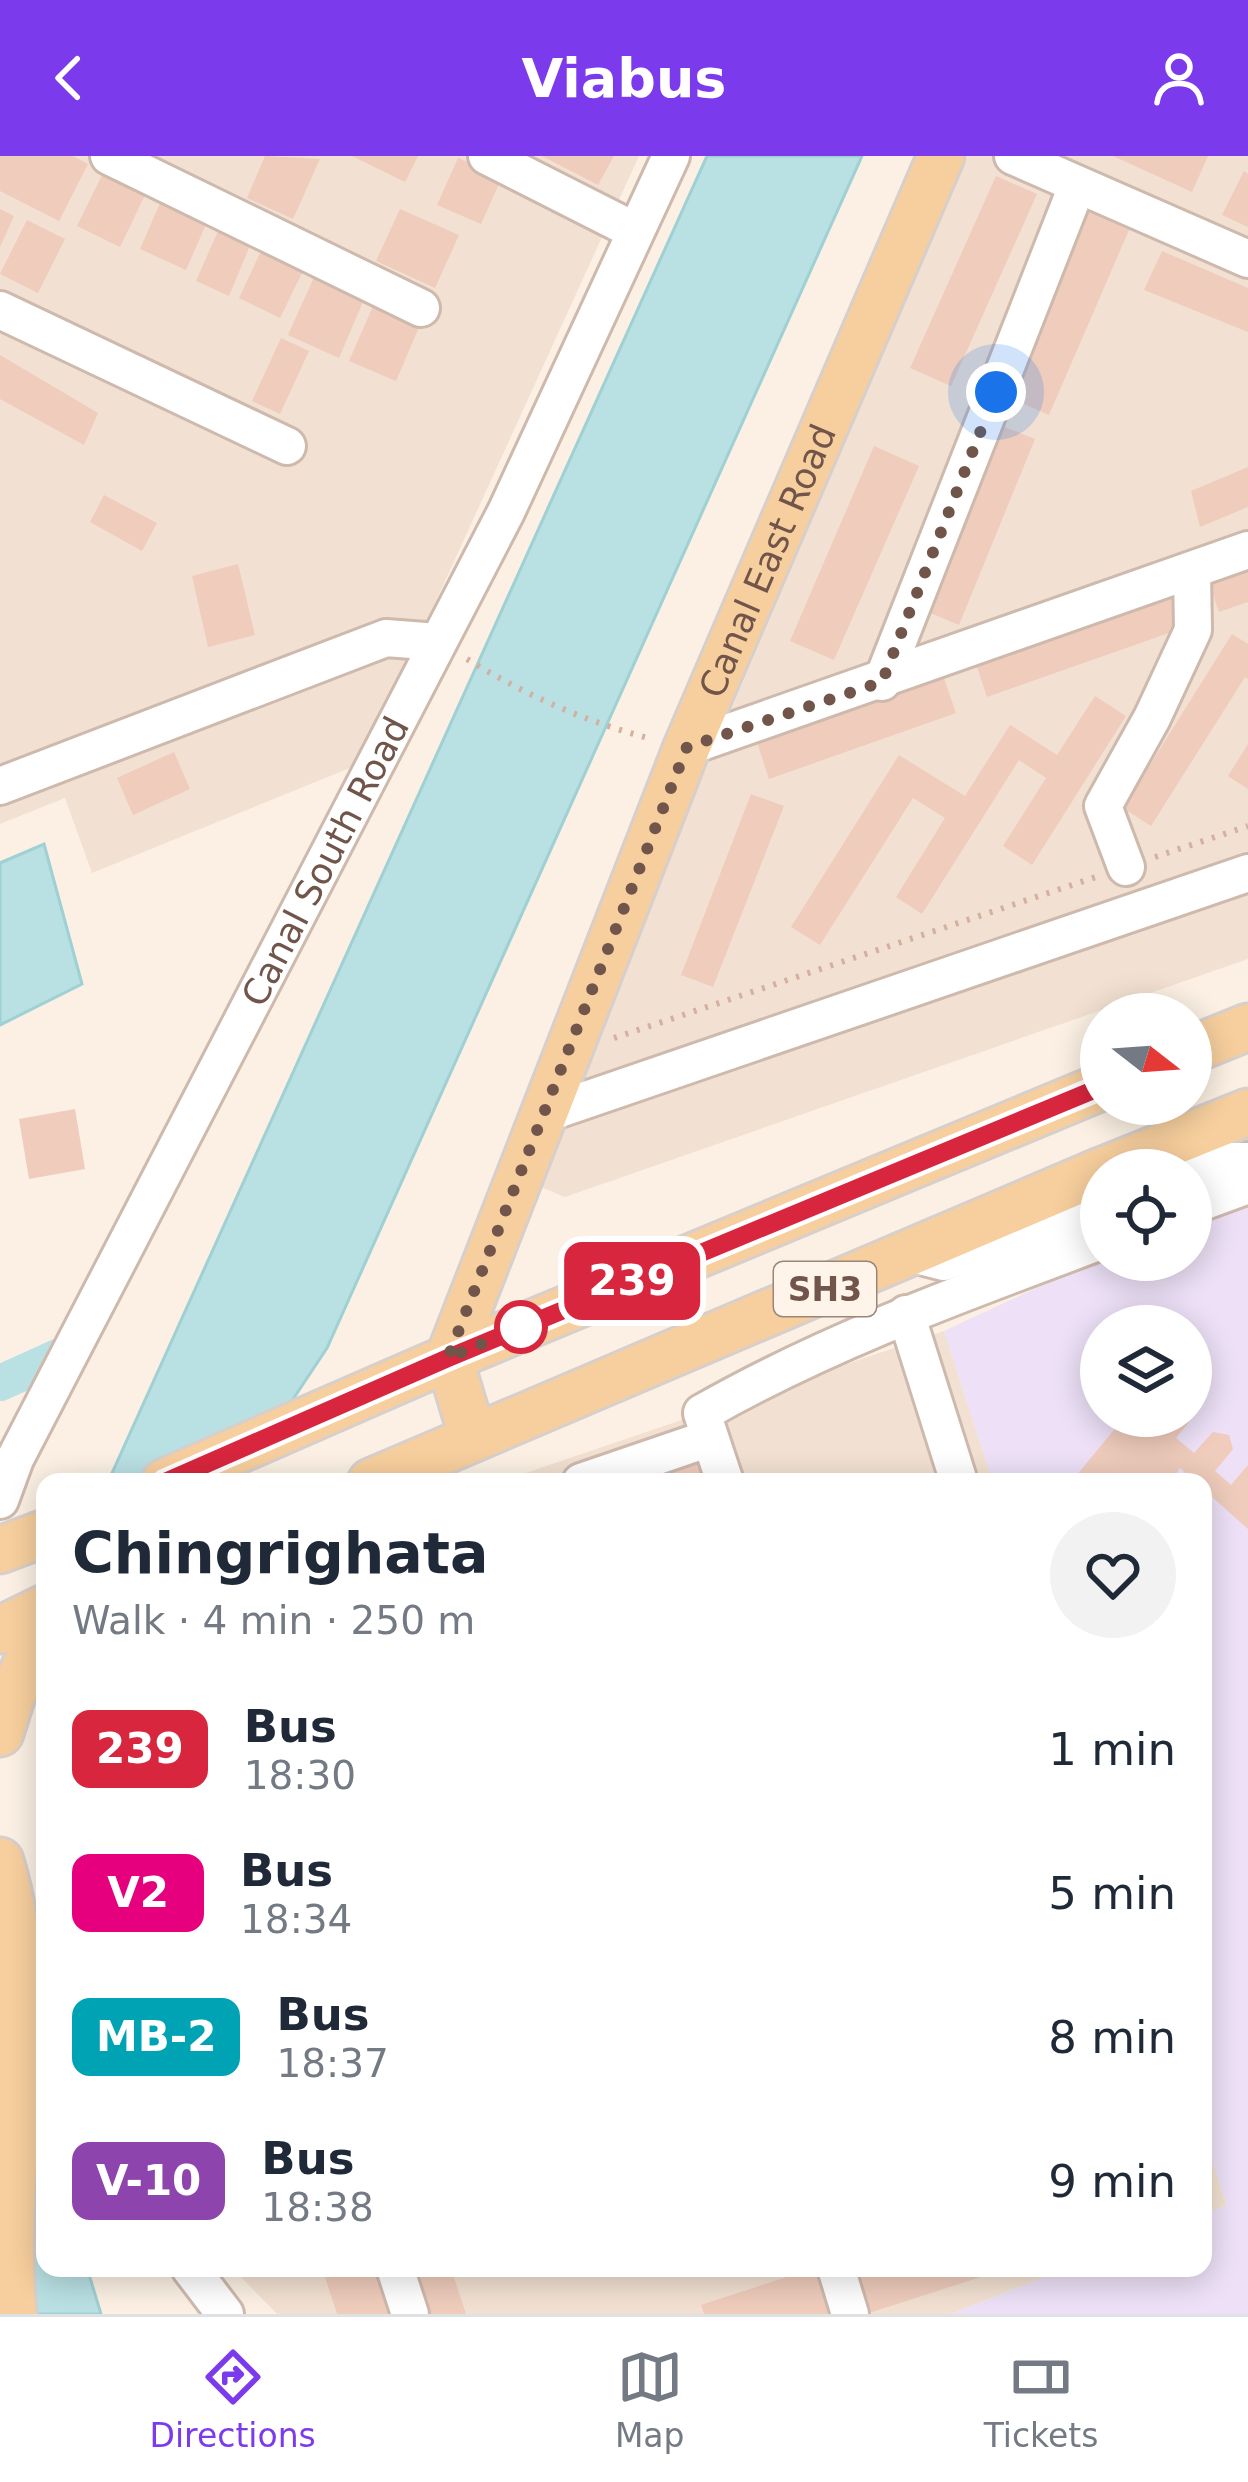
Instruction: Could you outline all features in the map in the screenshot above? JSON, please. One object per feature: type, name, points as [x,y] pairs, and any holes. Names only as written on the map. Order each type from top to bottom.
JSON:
[{"type":"main road","name":"Canal East Road","points":[[448,1358],[687,747],[941,156]]},
{"type":"main road","points":[[1212,1042],[1248,1027]]},
{"type":"main road","name":"SH3","points":[[185,1473],[448,1358],[1080,1096]]},
{"type":"main road","name":"SH3","points":[[1157,1149],[1248,1112]]},
{"type":"main road","name":"SH3","points":[[392,1473],[1080,1181]]},
{"type":"main road","points":[[448,1358],[473,1438]]},
{"type":"main road","points":[[0,1630],[36,1612]]},
{"type":"main road","points":[[0,1733],[36,1643]]},
{"type":"main road","points":[[0,1861],[8,1887],[14,1946],[4,2230],[13,2314]]},
{"type":"street","points":[[109,156],[421,308]]},
{"type":"street","points":[[487,156],[635,231]]},
{"type":"street","name":"Canal South Road","points":[[0,1500],[15,1459],[506,512],[671,156]]},
{"type":"street","points":[[1013,156],[1248,260]]},
{"type":"street","points":[[882,682],[1077,186]]},
{"type":"street","points":[[0,310],[287,446]]},
{"type":"street","points":[[687,747],[1248,550]]},
{"type":"street","points":[[1126,867],[1103,806],[1193,630],[1192,571]]},
{"type":"street","points":[[0,786],[386,638],[438,642]]},
{"type":"street","points":[[542,1115],[1248,873]]},
{"type":"street","points":[[1212,1167],[1248,1161]]},
{"type":"street","points":[[1212,1199],[1248,1185]]},
{"type":"street","points":[[909,1253],[944,1262],[1080,1213]]},
{"type":"street","points":[[613,1473],[712,1445],[744,1389],[906,1314],[1080,1248]]},
{"type":"street","points":[[906,1314],[954,1473]]},
{"type":"street","points":[[15,1459],[32,1548]]},
{"type":"street","points":[[197,2277],[225,2314]]},
{"type":"street","points":[[398,2277],[410,2314]]},
{"type":"street","points":[[839,2277],[850,2314]]},
{"type":"path","points":[[438,642],[506,683],[599,725],[687,747]]},
{"type":"path","points":[[565,1054],[1248,826]]},
{"type":"shaded area","points":[[0,156],[639,156],[362,763],[92,873],[65,798],[0,824]]},
{"type":"shaded area","points":[[967,156],[1248,156],[1248,959],[1150,993],[1080,993],[1080,1018],[565,1197],[536,1185],[674,844]]},
{"type":"shaded area","points":[[1248,1204],[1248,2314],[951,2314],[1044,2277],[1212,2277],[1212,2211],[1227,2205],[1212,2159],[1212,1473],[990,1473],[944,1331],[1080,1268],[1080,1281],[1212,1281],[1212,1217]]},
{"type":"shaded area","points":[[944,1331],[990,1473],[526,1473]]},
{"type":"shaded area","points":[[1212,2159],[1227,2205],[1212,2211]]},
{"type":"shaded area","points":[[241,2277],[1044,2277],[951,2314],[277,2314]]},
{"type":"water","points":[[707,156],[862,156],[327,1348],[244,1473],[112,1473]]},
{"type":"water","points":[[44,844],[82,984],[0,1025],[0,863]]},
{"type":"water","points":[[36,1958],[36,2277],[90,2277],[101,2314],[30,2314],[21,2152]]},
{"type":"building","points":[[0,156],[73,156],[88,164],[59,221],[0,191]]},
{"type":"building","points":[[265,156],[320,159],[293,219],[247,198]]},
{"type":"building","points":[[352,156],[418,156],[405,182]]},
{"type":"building","points":[[542,156],[614,156],[598,185]]},
{"type":"building","points":[[1113,156],[1208,156],[1192,192]]},
{"type":"building","points":[[458,158],[502,177],[481,224],[437,205]]},
{"type":"building","points":[[1244,171],[1248,174],[1248,227],[1222,215]]},
{"type":"building","points":[[103,173],[146,193],[120,247],[77,226]]},
{"type":"building","points":[[996,176],[1037,194],[951,386],[910,368]]},
{"type":"building","points":[[161,201],[207,222],[186,270],[140,249]]},
{"type":"building","points":[[0,209],[14,216],[0,247]]},
{"type":"building","points":[[400,209],[459,235],[435,288],[376,261]]},
{"type":"building","points":[[1087,211],[1129,230],[1049,415],[1006,396]]},
{"type":"building","points":[[27,220],[65,239],[38,293],[0,274]]},
{"type":"building","points":[[219,229],[251,243],[229,296],[196,281]]},
{"type":"building","points":[[262,249],[304,269],[280,318],[239,298]]},
{"type":"building","points":[[1162,251],[1248,288],[1248,332],[1144,290]]},
{"type":"building","points":[[315,275],[365,297],[339,358],[288,335]]},
{"type":"building","points":[[374,304],[420,325],[396,381],[349,361]]},
{"type":"building","points":[[281,338],[309,351],[280,414],[252,401]]},
{"type":"building","points":[[0,355],[98,413],[84,445],[0,399]]},
{"type":"building","points":[[997,424],[1035,439],[959,625],[921,609]]},
{"type":"building","points":[[874,446],[919,466],[834,660],[790,641]]},
{"type":"building","points":[[1248,467],[1248,507],[1200,527],[1191,491]]},
{"type":"building","points":[[104,495],[157,523],[142,551],[90,522]]},
{"type":"building","points":[[1248,560],[1248,602],[1219,612],[1206,574]]},
{"type":"building","points":[[238,564],[255,635],[208,647],[192,576]]},
{"type":"building","points":[[1173,589],[1186,627],[987,697],[974,658]]},
{"type":"building","points":[[1232,634],[1248,644],[1248,679],[1245,677],[1151,826],[1123,808]]},
{"type":"building","points":[[942,673],[956,713],[769,779],[756,739]]},
{"type":"building","points":[[1095,696],[1126,716],[1032,865],[1003,846],[1046,778],[1019,760],[922,914],[896,897],[945,818],[913,798],[820,945],[791,927],[899,755],[965,796],[1010,725],[1057,755]]},
{"type":"building","points":[[1248,744],[1248,789],[1228,776]]},
{"type":"building","points":[[174,752],[190,789],[133,815],[117,778]]},
{"type":"building","points":[[751,794],[784,806],[713,987],[681,975]]},
{"type":"building","points":[[75,1109],[85,1169],[29,1179],[19,1119]]},
{"type":"building","points":[[1213,1432],[1229,1435],[1233,1449],[1215,1471],[1231,1485],[1248,1465],[1248,1529],[1212,1497],[1212,1473],[1185,1473],[1180,1468],[1177,1473],[1078,1473],[1108,1437],[1177,1437],[1194,1453]]},
{"type":"building","points":[[707,1457],[713,1473],[660,1473]]},
{"type":"building","points":[[325,2277],[384,2277],[396,2314],[337,2314]]},
{"type":"building","points":[[413,2277],[454,2277],[466,2314],[425,2314]]},
{"type":"building","points":[[787,2277],[827,2277],[838,2314],[704,2314],[701,2305]]},
{"type":"building","points":[[850,2277],[981,2277],[866,2314]]},
{"type":"waterway","points":[[0,1383],[71,1351]]},
{"type":"bus line","name":"239","points":[[185,1473],[448,1358],[1080,1096]]},
{"type":"route","points":[[521,1327],[531,1323],[448,1358],[687,747],[882,682],[996,392]]}]
